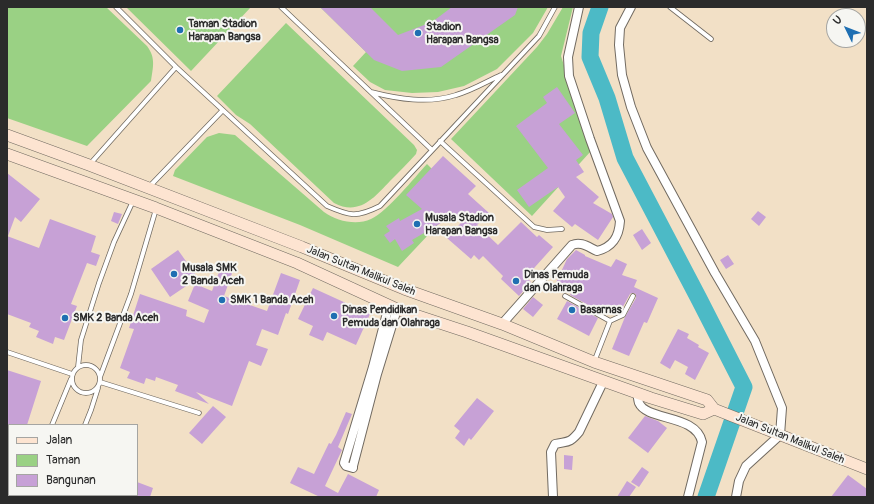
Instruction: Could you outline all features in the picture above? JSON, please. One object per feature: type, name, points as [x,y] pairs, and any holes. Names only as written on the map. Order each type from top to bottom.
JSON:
[{"type":"main road","name":"Jalan Sultan Malikul Saleh","points":[[7,135],[302,247],[404,290],[502,324],[594,362],[707,400],[717,410],[867,469]]},
{"type":"main road","name":"Jalan Sultan Malikul Saleh","points":[[7,154],[156,208],[297,263],[393,307],[467,332],[637,394],[703,414],[717,410]]},
{"type":"main road","points":[[297,263],[302,247]]},
{"type":"main road","points":[[467,332],[473,313]]},
{"type":"street","points":[[502,324],[572,245],[582,243],[597,251],[605,249],[615,240],[620,232],[620,221],[569,76],[568,57],[579,7]]},
{"type":"street","points":[[631,7],[620,28],[619,45],[622,75],[631,108],[647,148],[715,273],[755,341],[782,408],[780,435],[746,466],[739,481],[736,497]]},
{"type":"street","points":[[393,307],[378,374],[353,468],[346,466],[344,463],[393,307]]},
{"type":"street","points":[[553,497],[551,452],[555,444],[567,443],[579,432],[603,382]]},
{"type":"street","points":[[637,394],[639,402],[646,410],[692,427],[701,436],[702,442],[688,497]]},
{"type":"lane","points":[[116,7],[222,111],[326,206],[346,214],[365,213],[380,206],[539,36],[555,7]]},
{"type":"lane","points":[[281,7],[432,150]]},
{"type":"lane","points":[[670,7],[711,39]]},
{"type":"lane","points":[[89,165],[176,67]]},
{"type":"lane","points":[[371,92],[397,98],[427,100],[456,95],[503,74]]},
{"type":"lane","points":[[148,188],[222,111]]},
{"type":"lane","points":[[440,141],[534,227],[547,230],[562,229]]},
{"type":"lane","points":[[52,424],[72,376],[78,367],[81,340],[99,283],[114,242],[133,200]]},
{"type":"lane","points":[[84,424],[91,410],[99,382],[131,294],[156,208]]},
{"type":"lane","points":[[565,296],[610,321]]},
{"type":"lane","points":[[594,362],[610,321],[623,315],[632,296]]},
{"type":"lane","points":[[7,352],[72,376]]},
{"type":"lane","points":[[78,367],[87,365],[92,366],[96,369],[99,382]]},
{"type":"lane","points":[[72,376],[74,388],[82,393],[91,392],[99,382]]},
{"type":"lane","points":[[99,382],[199,413]]},
{"type":"green space","points":[[7,7],[106,7],[150,50],[153,59],[151,81],[87,146],[7,118]]},
{"type":"green space","points":[[126,7],[251,7],[191,71]]},
{"type":"green space","points":[[320,7],[548,7],[533,33],[497,69],[464,86],[438,92],[412,93],[385,90],[370,82],[353,66],[366,52]]},
{"type":"green space","points":[[563,7],[573,7],[561,56],[591,151],[532,216],[451,139],[537,47],[547,34]]},
{"type":"green space","points":[[286,23],[414,145],[417,150],[416,154],[372,199],[358,206],[343,206],[334,203],[250,124],[236,115],[217,96]]},
{"type":"green space","points":[[219,133],[235,135],[324,212],[347,222],[365,221],[378,215],[393,202],[427,164],[462,199],[398,267],[300,225],[173,176],[175,170],[207,137]]},
{"type":"building","name":"Stadion Harapan Bangsa","points":[[320,7],[370,7],[398,35],[432,22],[452,7],[518,7],[515,15],[441,67],[402,71],[374,60]]},
{"type":"building","points":[[557,87],[575,113],[559,124],[583,155],[576,160],[584,172],[576,177],[599,197],[593,203],[612,214],[613,217],[598,240],[575,224],[572,227],[553,211],[565,197],[558,187],[529,207],[517,190],[548,168],[516,126],[547,103],[543,97]]},
{"type":"building","points":[[443,156],[476,186],[468,194],[489,213],[477,225],[498,245],[521,222],[537,237],[539,235],[553,247],[526,277],[531,282],[519,296],[501,279],[503,276],[483,256],[479,260],[474,255],[471,259],[440,232],[451,233],[462,222],[451,212],[441,223],[412,240],[414,243],[402,251],[395,239],[390,243],[384,235],[390,231],[386,226],[399,218],[400,221],[422,209],[406,195]]},
{"type":"building","points":[[7,173],[40,199],[21,222],[15,217],[8,236],[7,236]]},
{"type":"building","points":[[758,211],[766,217],[759,226],[751,219]]},
{"type":"building","points":[[114,212],[122,214],[118,224],[111,221]]},
{"type":"building","points":[[50,219],[96,236],[91,252],[100,255],[96,266],[87,263],[71,304],[77,306],[64,340],[55,337],[53,344],[36,337],[39,331],[29,327],[31,323],[7,314],[7,236],[39,248]]},
{"type":"building","points":[[642,229],[651,243],[642,250],[633,235]]},
{"type":"building","name":"Musala SMK 2 Banda Aceh","points":[[178,250],[198,278],[170,297],[151,269]]},
{"type":"building","points":[[576,250],[585,256],[611,267],[616,259],[627,264],[622,275],[637,280],[634,287],[658,298],[647,323],[644,322],[629,356],[612,349],[625,317],[636,298],[636,294],[630,294],[620,312],[617,314],[604,308],[601,312],[555,285],[567,259]]},
{"type":"building","points":[[728,255],[734,264],[726,269],[720,260]]},
{"type":"building","points":[[222,264],[234,268],[224,296],[267,311],[281,273],[300,280],[288,314],[286,313],[278,335],[262,329],[256,345],[268,349],[261,366],[249,361],[232,406],[196,392],[209,404],[175,391],[178,385],[156,377],[155,381],[146,378],[144,384],[127,378],[130,372],[120,368],[134,329],[129,328],[140,294],[187,310],[186,316],[204,323],[209,310],[188,301],[195,284],[212,291]]},
{"type":"building","name":"Dinas Pendidikan Pemuda dan Olahraga","points":[[313,288],[370,314],[356,345],[327,332],[323,341],[309,335],[313,326],[298,319]]},
{"type":"building","points":[[533,297],[543,305],[533,317],[523,309]]},
{"type":"building","name":"Basarnas","points":[[567,301],[598,318],[589,336],[557,319]]},
{"type":"building","points":[[678,329],[689,334],[687,338],[699,345],[698,347],[709,353],[695,380],[685,374],[688,367],[675,360],[670,369],[660,363]]},
{"type":"building","points":[[7,370],[41,381],[27,424],[7,425]]},
{"type":"building","points":[[477,398],[494,411],[471,440],[469,438],[464,446],[455,438],[460,431],[454,426]]},
{"type":"building","points":[[213,406],[226,417],[202,444],[189,433]]},
{"type":"building","points":[[346,412],[352,414],[338,447],[342,450],[325,486],[338,493],[348,474],[379,490],[376,497],[320,497],[290,483],[298,467],[314,474],[329,443],[331,444],[336,435]]},
{"type":"building","points":[[645,416],[658,421],[667,428],[648,453],[628,438]]},
{"type":"building","points":[[564,455],[573,456],[572,470],[564,469]]},
{"type":"building","points":[[642,467],[649,472],[639,487],[631,482]]},
{"type":"building","points":[[848,475],[867,489],[867,497],[831,497]]},
{"type":"building","points":[[627,481],[636,487],[629,497],[617,497]]},
{"type":"building","points":[[138,482],[153,488],[150,497],[137,497]]},
{"type":"waterway","points":[[600,7],[591,33],[590,57],[607,98],[625,158],[744,387],[706,497]]},
{"type":"place","name":"Taman Stadion Harapan Bangsa","points":[[180,30]]},
{"type":"place","name":"Stadion Harapan Bangsa","points":[[418,33]]},
{"type":"place","name":"Musala Stadion Harapan Bangsa","points":[[417,224]]},
{"type":"place","name":"Musala SMK 2 Banda Aceh","points":[[174,274]]},
{"type":"place","name":"Dinas Pemuda dan Olahraga","points":[[516,281]]},
{"type":"place","name":"SMK 1 Banda Aceh","points":[[222,300]]},
{"type":"place","name":"Basarnas","points":[[572,310]]},
{"type":"place","name":"Dinas Pendidikan Pemuda dan Olahraga","points":[[334,316]]},
{"type":"place","name":"SMK 2 Banda Aceh","points":[[65,318]]}]
